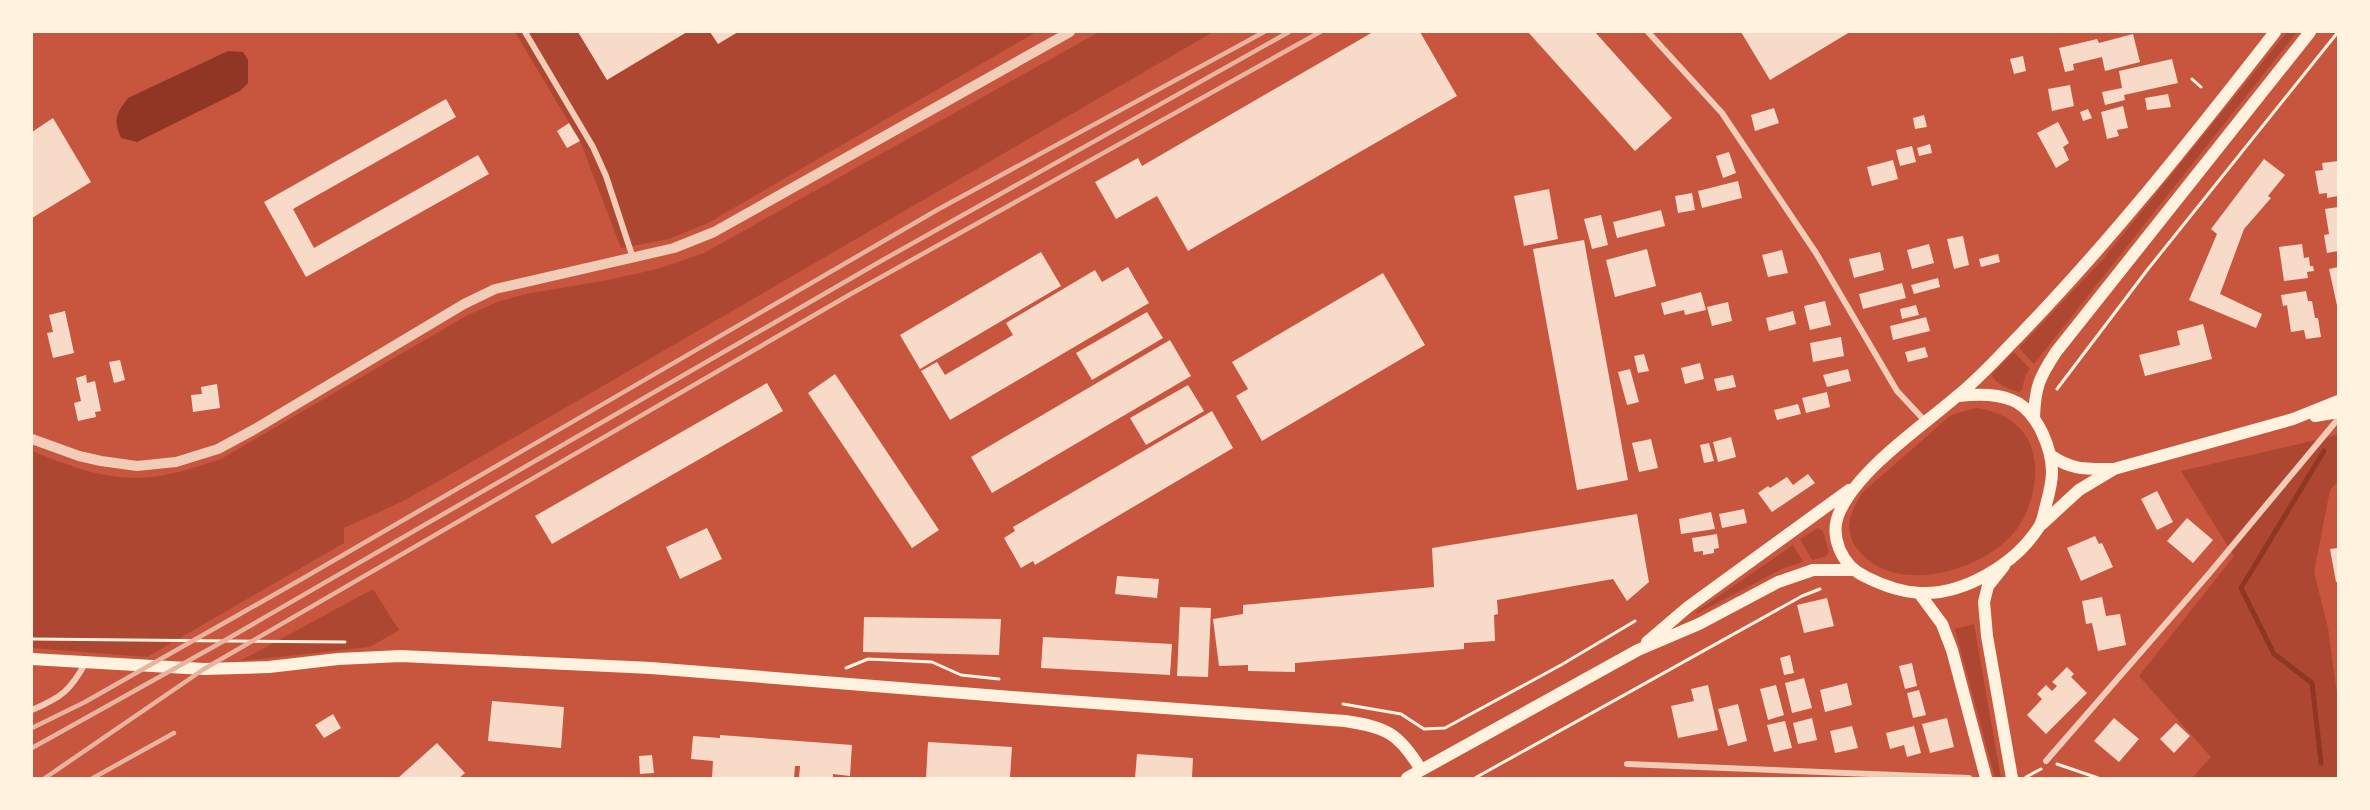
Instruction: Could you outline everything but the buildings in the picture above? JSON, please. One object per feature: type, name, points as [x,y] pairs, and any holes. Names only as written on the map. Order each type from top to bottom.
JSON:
[{"type":"main road","points":[[1638,650],[1688,607],[1857,484],[1958,396],[2012,344],[2106,243],[2275,32]]},
{"type":"main road","points":[[2041,525],[2050,489],[2050,455],[2034,417],[2034,392],[2042,373],[2056,352],[2310,32]]},
{"type":"main road","points":[[1958,396],[1991,395],[2003,398],[2020,405],[2034,417]]},
{"type":"main road","points":[[2012,778],[1987,636],[1984,602],[1988,586],[2009,560],[2041,525],[2079,490],[2115,469],[2293,419],[2338,401]]},
{"type":"main road","points":[[2293,419],[2338,412]]},
{"type":"main road","points":[[2050,455],[2064,465],[2078,469],[2115,469]]},
{"type":"main road","points":[[1853,570],[1839,549],[1836,531],[1838,514],[1857,484]]},
{"type":"main road","points":[[1407,778],[1638,650],[1699,624],[1778,582],[1813,570],[1853,570],[1884,585],[1919,593],[1936,592],[1963,584],[2009,560]]},
{"type":"main road","points":[[1919,593],[1942,624],[1952,650],[1986,778]]},
{"type":"main road","points":[[32,659],[204,669],[269,667],[338,659],[401,656],[520,661],[663,668],[1036,699],[1345,721],[1373,725],[1396,736],[1421,770]]},
{"type":"street","points":[[525,32],[593,147],[606,176],[633,258]]},
{"type":"street","points":[[32,439],[79,456],[137,466],[176,462],[218,449],[454,310],[495,289],[674,248],[714,232],[1070,32]]},
{"type":"street","points":[[1648,32],[1722,113],[1816,253],[1897,391],[1926,422]]},
{"type":"street","points":[[2046,761],[2201,583],[2338,419]]},
{"type":"street","points":[[32,710],[73,686],[87,662]]},
{"type":"street","points":[[1627,764],[1969,778]]},
{"type":"path","points":[[2056,389],[2338,32]]},
{"type":"path","points":[[2192,79],[2201,87]]},
{"type":"path","points":[[1475,778],[1802,596],[1820,589]]},
{"type":"path","points":[[1340,704],[1401,714],[1424,729],[1445,728],[1561,665],[1635,621]]},
{"type":"path","points":[[32,639],[351,642]]},
{"type":"path","points":[[836,667],[848,668],[868,659],[932,663],[961,675],[1008,680]]},
{"type":"path","points":[[2023,778],[2039,772],[2046,761],[2098,778]]},
{"type":"shaded area","points":[[515,32],[1036,32],[708,223],[669,239],[621,248],[580,141]]},
{"type":"shaded area","points":[[1099,32],[1213,32],[444,478],[403,501],[344,528],[344,543],[147,657],[32,648],[32,451],[95,473],[135,478],[168,474],[221,459],[466,316],[497,302],[526,294],[657,269],[704,253]]},
{"type":"shaded area","points":[[2287,32],[2297,32],[2034,364],[2019,348],[2104,258]]},
{"type":"shaded area","points":[[228,51],[243,52],[248,60],[248,83],[240,91],[137,142],[121,138],[117,117],[128,98]]},
{"type":"shaded area","points":[[2014,352],[2030,369],[2025,376],[2022,390],[2019,392],[1999,383],[1992,374]]},
{"type":"shaded area","points":[[1976,408],[1996,413],[2013,422],[2031,446],[2035,466],[2034,485],[2026,514],[2016,530],[2001,545],[1982,558],[1961,567],[1937,573],[1914,575],[1891,572],[1872,563],[1856,547],[1849,527],[1852,513],[1862,493],[1951,415]]},
{"type":"shaded area","points":[[2338,435],[2338,481],[2330,490],[2314,572],[2328,628],[2338,702],[2338,778],[2192,778],[2211,757],[2139,676],[2234,556],[2181,471]]},
{"type":"shaded area","points":[[1818,528],[1823,531],[1829,552],[1825,557],[1812,560],[1800,539]]},
{"type":"shaded area","points":[[1793,545],[1803,562],[1784,568],[1696,614],[1697,611]]},
{"type":"shaded area","points":[[373,589],[399,630],[370,647],[240,661]]},
{"type":"shaded area","points":[[1974,624],[2001,778],[1995,778],[1955,629]]},
{"type":"waterway","points":[[2321,763],[2312,683],[2274,654],[2241,588],[2324,451]]},
{"type":"railway","points":[[32,728],[85,702],[307,576],[937,210],[1264,32]]},
{"type":"railway","points":[[32,748],[222,642],[881,261],[1289,32]]},
{"type":"railway","points":[[45,778],[204,669],[849,295],[1320,32]]},
{"type":"railway","points":[[93,778],[174,733]]}]
